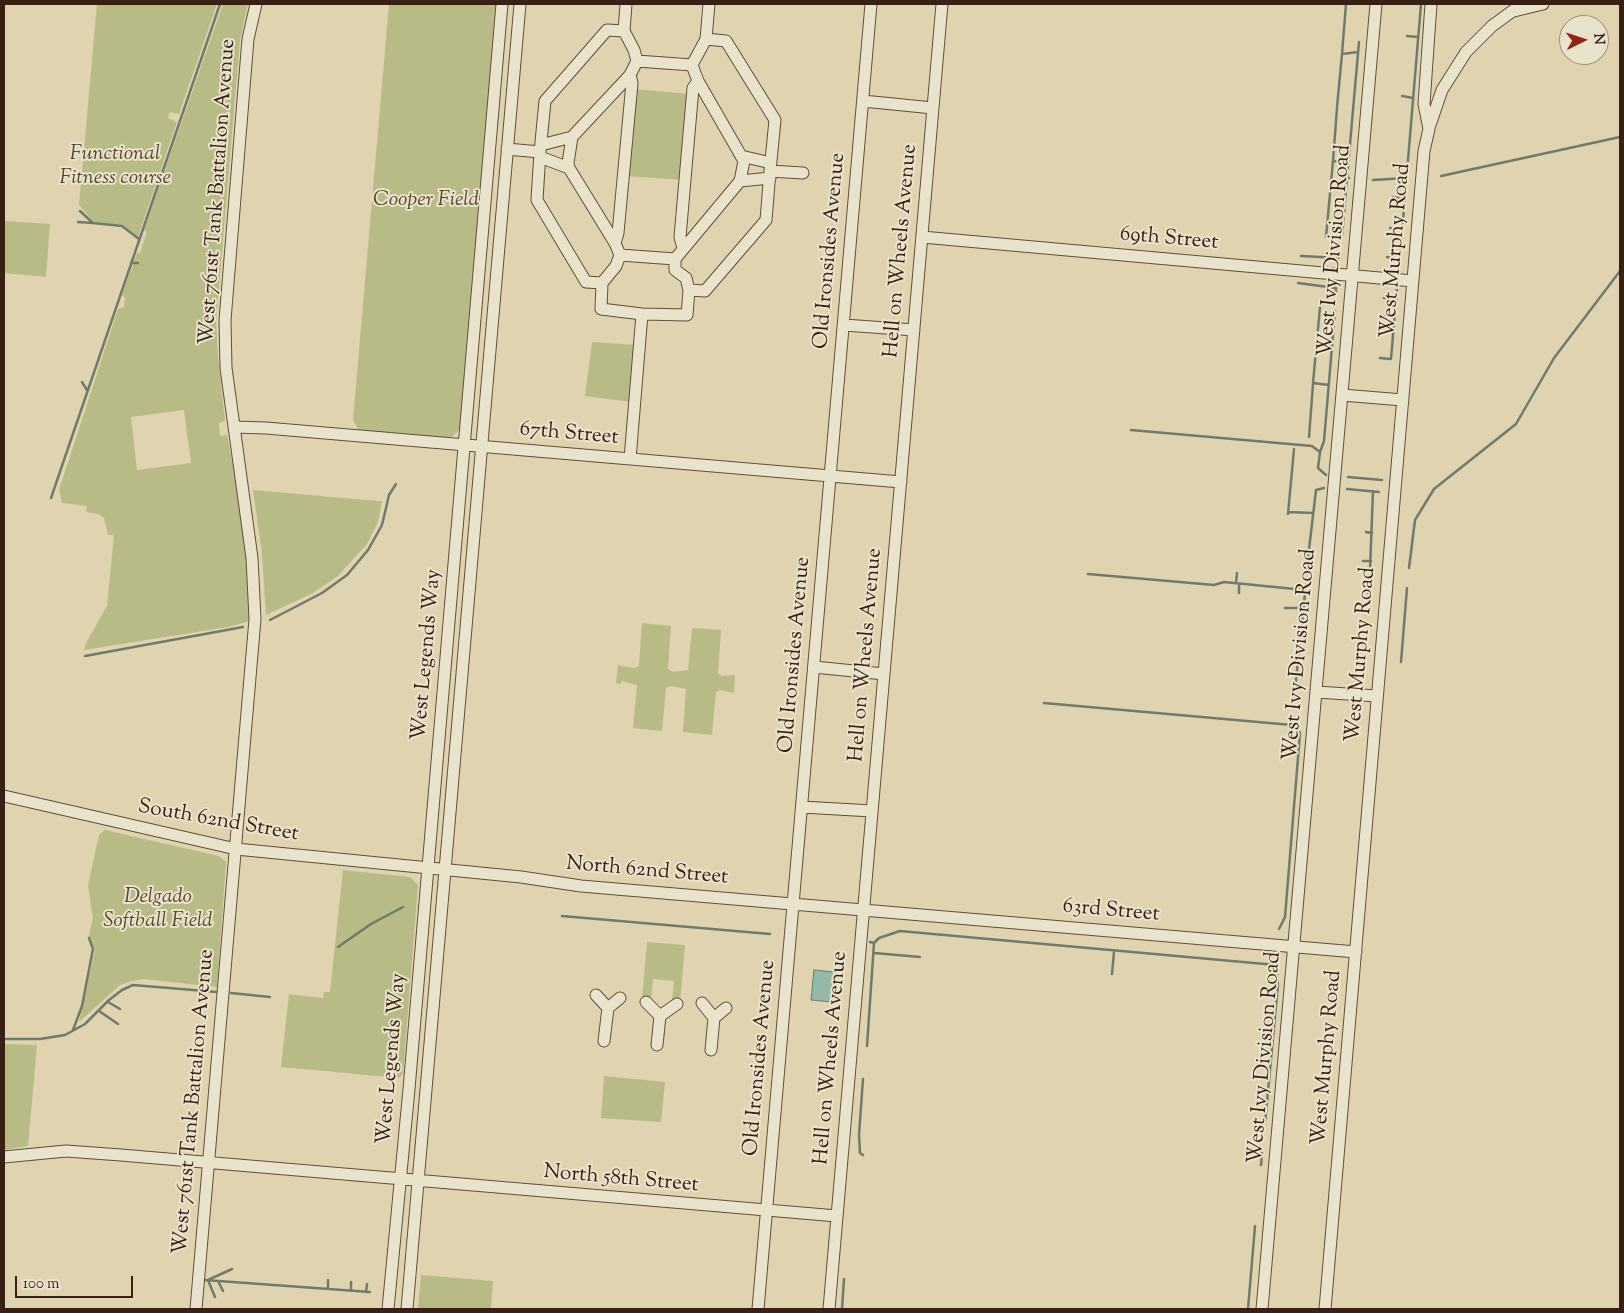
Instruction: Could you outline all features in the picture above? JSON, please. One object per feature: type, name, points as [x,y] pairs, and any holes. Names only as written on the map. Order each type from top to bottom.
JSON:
[{"type":"street","name":"West 761st Tank Battalion Avenue","points":[[196,1309],[256,619],[252,558],[226,368],[225,320],[248,38],[256,4]]},
{"type":"street","name":"West Legends Way","points":[[388,1309],[401,1179],[502,4]]},
{"type":"street","name":"West Legends Way","points":[[408,1309],[520,4]]},
{"type":"street","points":[[540,151],[572,137],[630,75],[636,61],[634,50],[624,31],[626,4]]},
{"type":"street","points":[[572,137],[568,156],[569,168],[615,243],[620,255],[616,266],[602,283],[601,309],[642,314],[687,315],[689,290],[686,278],[675,270],[675,259],[682,248],[740,181],[744,161],[698,81],[692,65],[706,39],[709,4]]},
{"type":"street","name":"Old Ironsides Avenue","points":[[758,1309],[871,4]]},
{"type":"street","name":"Hell on Wheels Avenue","points":[[829,1309],[942,4]]},
{"type":"street","name":"West Ivy Division Road","points":[[1262,1309],[1376,4]]},
{"type":"street","name":"West Murphy Road","points":[[1325,1309],[1424,151],[1428,129],[1424,104],[1431,4]]},
{"type":"street","points":[[1428,129],[1442,90],[1466,52],[1514,6],[1543,4]]},
{"type":"street","points":[[602,283],[586,282],[537,200],[540,151],[545,101],[607,30],[624,31]]},
{"type":"street","points":[[689,290],[705,291],[766,220],[774,120],[726,41],[706,39]]},
{"type":"street","points":[[636,61],[692,65]]},
{"type":"street","points":[[615,243],[618,233],[632,83],[630,75]]},
{"type":"street","points":[[682,248],[680,237],[693,88],[698,81]]},
{"type":"street","points":[[863,101],[933,108]]},
{"type":"street","points":[[507,149],[540,151],[569,168]]},
{"type":"street","points":[[741,156],[770,171]]},
{"type":"street","points":[[740,181],[770,171],[803,172]]},
{"type":"street","name":"69th Street","points":[[922,237],[1413,281]]},
{"type":"street","points":[[620,255],[675,259]]},
{"type":"street","points":[[630,459],[642,314]]},
{"type":"street","points":[[844,325],[914,330]]},
{"type":"street","points":[[1342,395],[1403,400]]},
{"type":"street","name":"67th Street","points":[[234,427],[244,426],[901,482]]},
{"type":"street","points":[[814,667],[884,674]]},
{"type":"street","points":[[1317,692],[1378,696]]},
{"type":"street","name":"South 62nd Street","points":[[4,796],[236,849],[428,868]]},
{"type":"street","points":[[802,807],[872,811]]},
{"type":"street","name":"North 62nd Street","points":[[428,868],[521,877],[581,886],[864,909]]},
{"type":"street","name":"63rd Street","points":[[864,909],[1356,952]]},
{"type":"street","points":[[596,995],[608,1008]]},
{"type":"street","points":[[604,1041],[608,1008],[620,998]]},
{"type":"street","points":[[646,1002],[660,1016]]},
{"type":"street","points":[[657,1045],[660,1016],[677,1004]]},
{"type":"street","points":[[702,1004],[714,1018]]},
{"type":"street","points":[[711,1050],[714,1018],[726,1008]]},
{"type":"street","name":"North 58th Street","points":[[4,1157],[66,1151],[837,1216]]},
{"type":"green space","name":"Functional Fitness course","points":[[97,4],[217,4],[179,114],[170,112],[168,118],[177,122],[138,237],[123,225],[94,222],[79,205]]},
{"type":"green space","points":[[223,4],[248,4],[240,40],[216,322],[225,421],[219,423],[220,436],[227,435],[238,492],[248,573],[250,621],[228,627],[84,650],[107,606],[114,535],[108,535],[104,518],[98,514],[86,512],[87,506],[62,503],[59,490],[118,309],[124,307],[125,298],[122,295],[137,253],[140,253],[147,232],[144,230]],"holes":[[[184,410],[191,463],[137,470],[131,417]]]},
{"type":"green space","name":"Cooper Field","points":[[389,4],[497,4],[460,430],[450,438],[364,431],[358,429],[353,420]]},
{"type":"green space","points":[[634,89],[690,94],[683,180],[626,176]]},
{"type":"green space","points":[[4,221],[50,224],[46,277],[4,273]]},
{"type":"green space","points":[[592,342],[636,345],[631,402],[585,396]]},
{"type":"green space","points":[[253,490],[382,501],[378,522],[367,544],[338,576],[313,593],[266,615],[262,554]]},
{"type":"green space","points":[[642,623],[671,626],[668,669],[673,672],[688,670],[692,628],[721,630],[718,673],[722,676],[735,675],[734,693],[720,690],[716,692],[712,735],[683,732],[686,689],[671,686],[666,688],[662,731],[633,728],[637,685],[621,681],[621,684],[616,683],[618,665],[634,668],[639,666]]},
{"type":"green space","name":"Delgado Softball Field","points":[[105,830],[219,856],[226,862],[217,987],[143,979],[132,981],[120,985],[79,1022],[95,950],[89,936],[93,918],[88,886],[99,835]]},
{"type":"green space","points":[[343,870],[410,877],[418,885],[403,1074],[399,1078],[281,1067],[289,994],[323,998],[324,992],[330,992]]},
{"type":"green space","points":[[647,942],[685,945],[680,1002],[672,1000],[674,981],[653,979],[651,999],[642,999]]},
{"type":"green space","points":[[4,1044],[37,1045],[28,1146],[4,1150]]},
{"type":"green space","points":[[604,1076],[665,1082],[661,1122],[601,1118]]},
{"type":"green space","points":[[421,1275],[493,1281],[491,1309],[418,1309]]},
{"type":"shaded area","points":[[814,970],[835,972],[832,1002],[811,1000]]},
{"type":"waterway","points":[[51,498],[220,4]]},
{"type":"waterway","points":[[1346,4],[1342,54],[1358,52]]},
{"type":"waterway","points":[[1399,268],[1421,4]]},
{"type":"waterway","points":[[1407,36],[1418,37]]},
{"type":"waterway","points":[[1347,178],[1359,42]]},
{"type":"waterway","points":[[1337,107],[1342,54]]},
{"type":"waterway","points":[[1402,96],[1413,98]]},
{"type":"waterway","points":[[1337,108],[1333,161],[1348,162]]},
{"type":"waterway","points":[[1441,176],[1620,137]]},
{"type":"waterway","points":[[1326,237],[1333,161]]},
{"type":"waterway","points":[[1342,236],[1347,178],[1349,178]]},
{"type":"waterway","points":[[1373,180],[1407,178]]},
{"type":"waterway","points":[[1393,197],[1405,199]]},
{"type":"waterway","points":[[80,211],[93,223],[122,226],[139,239]]},
{"type":"waterway","points":[[78,222],[93,223]]},
{"type":"waterway","points":[[1390,228],[1402,229]]},
{"type":"waterway","points":[[1301,256],[1339,258],[1340,254]]},
{"type":"waterway","points":[[1387,257],[1400,259]]},
{"type":"waterway","points":[[131,263],[138,263]]},
{"type":"waterway","points":[[1409,568],[1415,520],[1434,489],[1516,424],[1554,358],[1620,271]]},
{"type":"waterway","points":[[1298,283],[1336,288],[1336,293]]},
{"type":"waterway","points":[[1380,358],[1391,359],[1397,288]]},
{"type":"waterway","points":[[1384,298],[1397,299]]},
{"type":"waterway","points":[[1320,307],[1313,383],[1329,385]]},
{"type":"waterway","points":[[1320,452],[1324,441],[1335,311]]},
{"type":"waterway","points":[[1383,316],[1395,317]]},
{"type":"waterway","points":[[1382,329],[1394,330]]},
{"type":"waterway","points":[[82,382],[87,390]]},
{"type":"waterway","points":[[1309,437],[1313,384]]},
{"type":"waterway","points":[[1131,430],[1312,446],[1320,452],[1318,468],[1326,475]]},
{"type":"waterway","points":[[1294,449],[1288,514],[1289,512],[1313,513]]},
{"type":"waterway","points":[[1348,477],[1382,480]]},
{"type":"waterway","points":[[270,620],[322,593],[347,575],[368,550],[382,525],[389,495],[396,484]]},
{"type":"waterway","points":[[1308,558],[1316,490],[1324,488]]},
{"type":"waterway","points":[[1347,489],[1379,492]]},
{"type":"waterway","points":[[1370,570],[1373,491]]},
{"type":"waterway","points":[[1366,532],[1372,533]]},
{"type":"waterway","points":[[1363,561],[1371,561]]},
{"type":"waterway","points":[[1236,583],[1237,573]]},
{"type":"waterway","points":[[1088,574],[1214,585],[1224,582],[1305,590]]},
{"type":"waterway","points":[[1239,584],[1239,593]]},
{"type":"waterway","points":[[1294,699],[1306,584]]},
{"type":"waterway","points":[[1401,662],[1407,588]]},
{"type":"waterway","points":[[1368,593],[1369,589]]},
{"type":"waterway","points":[[1285,608],[1303,608]]},
{"type":"waterway","points":[[85,656],[243,627]]},
{"type":"waterway","points":[[1044,703],[1292,725],[1293,717]]},
{"type":"waterway","points":[[1279,929],[1285,917],[1300,733],[1292,725]]},
{"type":"waterway","points":[[338,947],[371,924],[403,907]]},
{"type":"waterway","points":[[562,916],[770,934]]},
{"type":"waterway","points":[[874,943],[879,938],[900,931],[1276,965]]},
{"type":"waterway","points":[[73,1030],[82,1006],[93,949],[89,938]]},
{"type":"waterway","points":[[867,1046],[874,943],[870,942]]},
{"type":"waterway","points":[[1112,974],[1114,952]]},
{"type":"waterway","points":[[874,953],[920,957]]},
{"type":"waterway","points":[[1265,1123],[1278,985],[1276,965]]},
{"type":"waterway","points":[[4,1039],[40,1039],[65,1035],[85,1024],[109,1000],[122,990],[133,985],[217,992]]},
{"type":"waterway","points":[[231,993],[270,997]]},
{"type":"waterway","points":[[108,1002],[120,1009]]},
{"type":"waterway","points":[[99,1011],[118,1024]]},
{"type":"waterway","points":[[863,1079],[859,1135],[860,1153],[863,1155]]},
{"type":"waterway","points":[[1261,1165],[1262,1153]]},
{"type":"waterway","points":[[1248,1309],[1255,1226]]},
{"type":"waterway","points":[[215,1297],[208,1280],[232,1269]]},
{"type":"waterway","points":[[842,1309],[844,1279]]},
{"type":"waterway","points":[[205,1280],[370,1292]]},
{"type":"waterway","points":[[328,1280],[328,1289]]},
{"type":"waterway","points":[[218,1281],[223,1291]]},
{"type":"waterway","points":[[351,1282],[351,1291]]},
{"type":"waterway","points":[[366,1292],[367,1284]]}]
